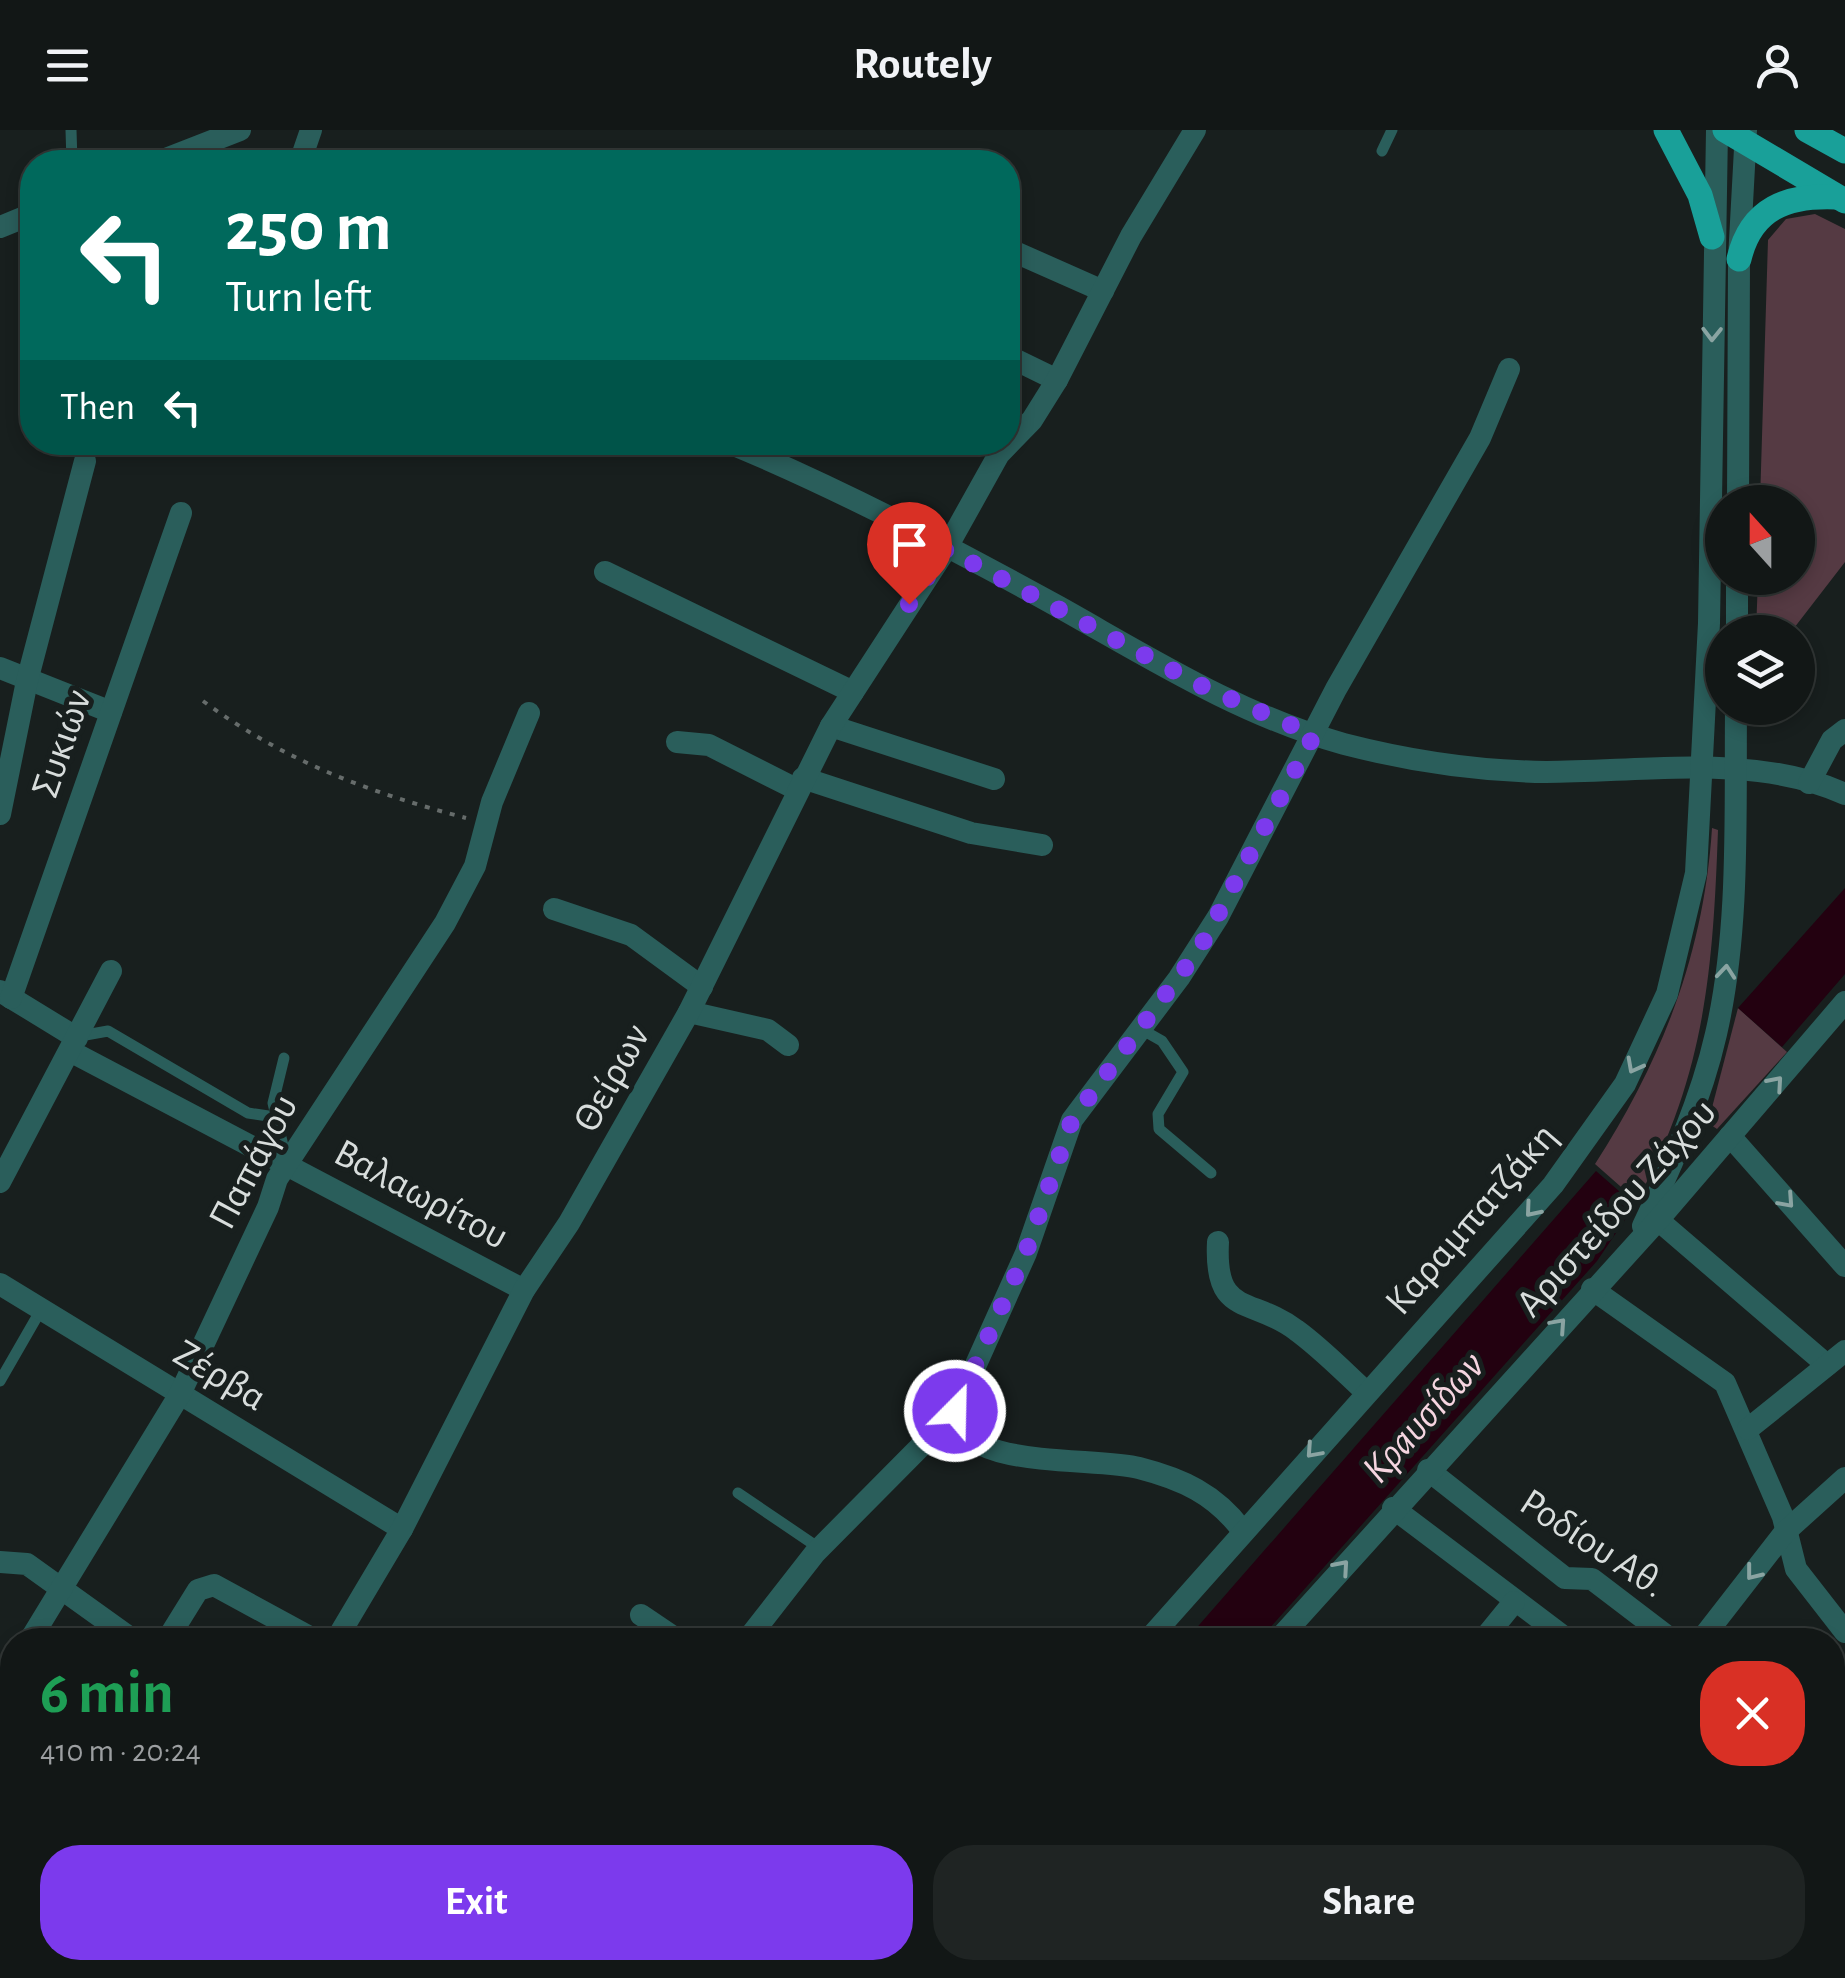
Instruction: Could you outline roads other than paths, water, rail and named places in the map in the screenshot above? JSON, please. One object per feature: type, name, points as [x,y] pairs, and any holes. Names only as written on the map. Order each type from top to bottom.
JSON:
[{"type":"main road","points":[[1666,130],[1700,195],[1712,236]]},
{"type":"main road","points":[[1808,130],[1845,151]]},
{"type":"main road","points":[[1734,134],[1841,199]]},
{"type":"main road","points":[[1740,260],[1754,224],[1778,203],[1841,199]]},
{"type":"street","points":[[189,150],[240,130]]},
{"type":"street","name":"Θείρων","points":[[1020,432],[1058,380],[1103,291],[1196,130]]},
{"type":"street","points":[[1734,134],[1740,260],[1738,485]]},
{"type":"street","name":"Καραμπατζάκη","points":[[1158,1628],[1536,1206],[1598,1125],[1637,1062],[1667,994],[1686,928],[1696,873],[1709,622],[1712,236],[1734,134]]},
{"type":"street","points":[[1020,254],[1103,291]]},
{"type":"street","points":[[1020,362],[1058,380]]},
{"type":"street","points":[[1242,1530],[1221,1506],[1183,1481],[1130,1466],[978,1447],[962,1435],[955,1420],[960,1396],[1026,1252],[1072,1120],[1200,948],[1336,689],[1480,438],[1509,369]]},
{"type":"street","points":[[757,455],[946,549],[1206,688],[1314,735],[1398,756],[1467,767],[1548,772],[1736,771],[1809,783],[1845,794]]},
{"type":"street","name":"Θείρων","points":[[343,1628],[402,1529],[524,1290],[569,1223],[689,1012],[831,726],[946,549],[998,455]]},
{"type":"street","points":[[0,814],[27,682],[85,461]]},
{"type":"street","name":"Συκιών","points":[[5,994],[181,513]]},
{"type":"street","points":[[605,572],[853,692]]},
{"type":"street","points":[[0,668],[27,682],[111,712]]},
{"type":"street","name":"Παπάγου","points":[[38,1628],[180,1394],[287,1162],[445,923],[475,866],[529,713]]},
{"type":"street","points":[[1622,1258],[1642,1228],[1667,1173],[1716,1036],[1727,960],[1736,725]]},
{"type":"street","points":[[831,726],[994,779]]},
{"type":"street","points":[[1809,783],[1824,752],[1845,730]]},
{"type":"street","points":[[677,742],[709,745],[800,784],[971,833],[1042,845]]},
{"type":"street","points":[[554,909],[631,935],[702,987]]},
{"type":"street","points":[[0,1182],[111,971]]},
{"type":"street","name":"Βαλαωρίτου","points":[[5,994],[73,1045],[524,1290]]},
{"type":"street","name":"Αριστείδου Ζάχου","points":[[1288,1628],[1592,1288],[1658,1220],[1843,1009]]},
{"type":"street","points":[[689,1012],[768,1030],[788,1045]]},
{"type":"street","points":[[1730,1136],[1845,1266]]},
{"type":"street","points":[[1658,1220],[1836,1358],[1748,1429]]},
{"type":"street","points":[[1218,1242],[1218,1274],[1230,1298],[1293,1327],[1366,1392]]},
{"type":"street","name":"Ζέρβα","points":[[0,1284],[402,1529]]},
{"type":"street","points":[[1592,1288],[1720,1376],[1748,1429],[1784,1518],[1785,1532],[1803,1581],[1842,1628]]},
{"type":"street","points":[[757,1628],[820,1548],[926,1441],[962,1435]]},
{"type":"street","name":"Ροδίου Αθ.","points":[[1428,1470],[1565,1578],[1592,1578],[1657,1628]]},
{"type":"street","points":[[1710,1628],[1785,1532],[1845,1478]]},
{"type":"street","points":[[1393,1508],[1551,1628]]},
{"type":"street","points":[[0,1562],[27,1564],[116,1628]]},
{"type":"street","points":[[174,1628],[198,1590],[206,1586],[224,1588],[294,1628]]},
{"type":"street","points":[[1493,1628],[1514,1602]]},
{"type":"street","points":[[641,1615],[660,1628]]},
{"type":"lane","points":[[1382,152],[1392,130]]},
{"type":"lane","points":[[1138,1028],[1162,1041],[1183,1072],[1158,1114],[1159,1129],[1211,1173]]},
{"type":"lane","name":"Βαλαωρίτου","points":[[73,1045],[88,1031],[108,1031],[240,1108],[275,1117]]},
{"type":"lane","points":[[284,1058],[274,1092],[275,1117],[287,1162]]},
{"type":"lane","points":[[0,1381],[42,1308]]},
{"type":"lane","points":[[738,1493],[820,1548]]},
{"type":"water","points":[[1845,888],[1845,974],[1782,1047],[1738,1008]]},
{"type":"water","name":"Κραυσίδων","points":[[1596,1171],[1635,1205],[1597,1261],[1270,1628],[1196,1628]]}]
